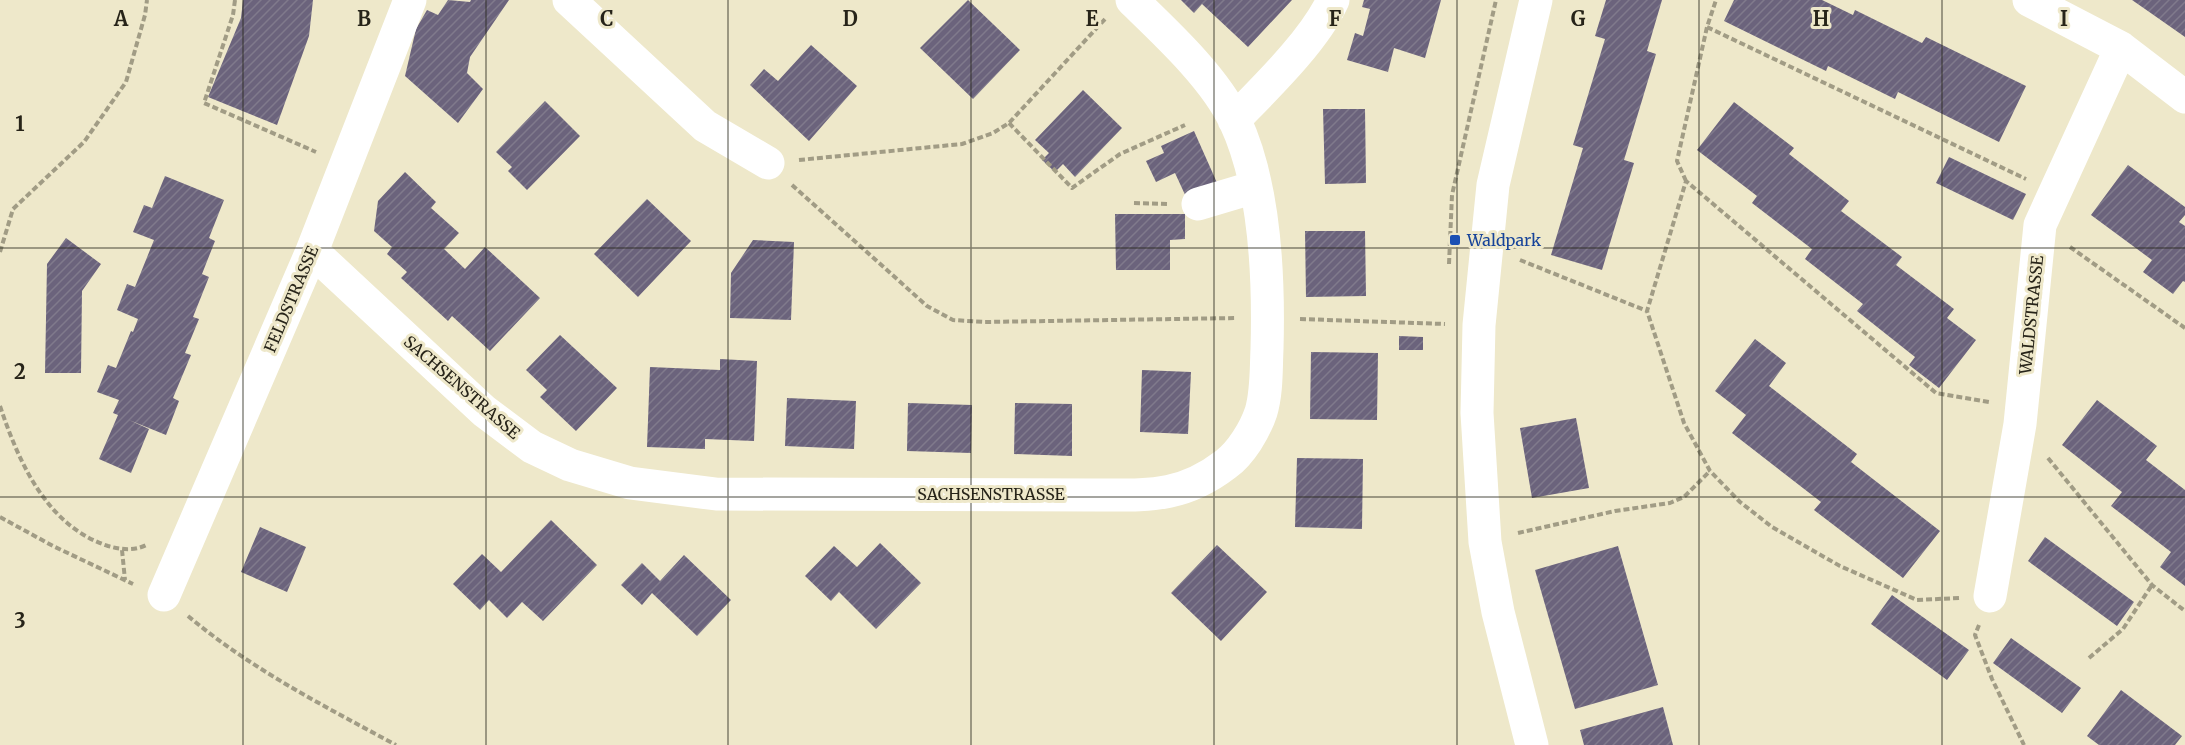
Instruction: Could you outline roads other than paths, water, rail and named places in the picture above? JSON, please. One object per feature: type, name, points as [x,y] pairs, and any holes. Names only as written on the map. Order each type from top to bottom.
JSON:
[{"type":"street","name":"FELDSTRASSE","points":[[164,595],[312,251],[410,0]]},
{"type":"street","points":[[569,0],[705,126],[768,163]]},
{"type":"street","points":[[1234,120],[1284,68],[1333,0]]},
{"type":"street","points":[[1532,745],[1498,612],[1485,542],[1477,413],[1479,325],[1493,185],[1536,0]]},
{"type":"street","points":[[2029,0],[2121,48],[2185,97]]},
{"type":"street","name":"SACHSENSTRASSE","points":[[312,251],[484,411],[532,447],[570,465],[630,483],[716,494],[1157,495],[1195,484],[1227,464],[1246,442],[1261,412],[1266,380],[1268,318],[1266,281],[1253,173],[1234,120],[1207,79],[1119,9]]},
{"type":"street","name":"WALDSTRASSE","points":[[1990,596],[2020,416],[2040,225],[2121,48]]},
{"type":"street","points":[[1198,204],[1255,187]]},
{"type":"place","name":"Waldpark","points":[[1455,240]]}]
